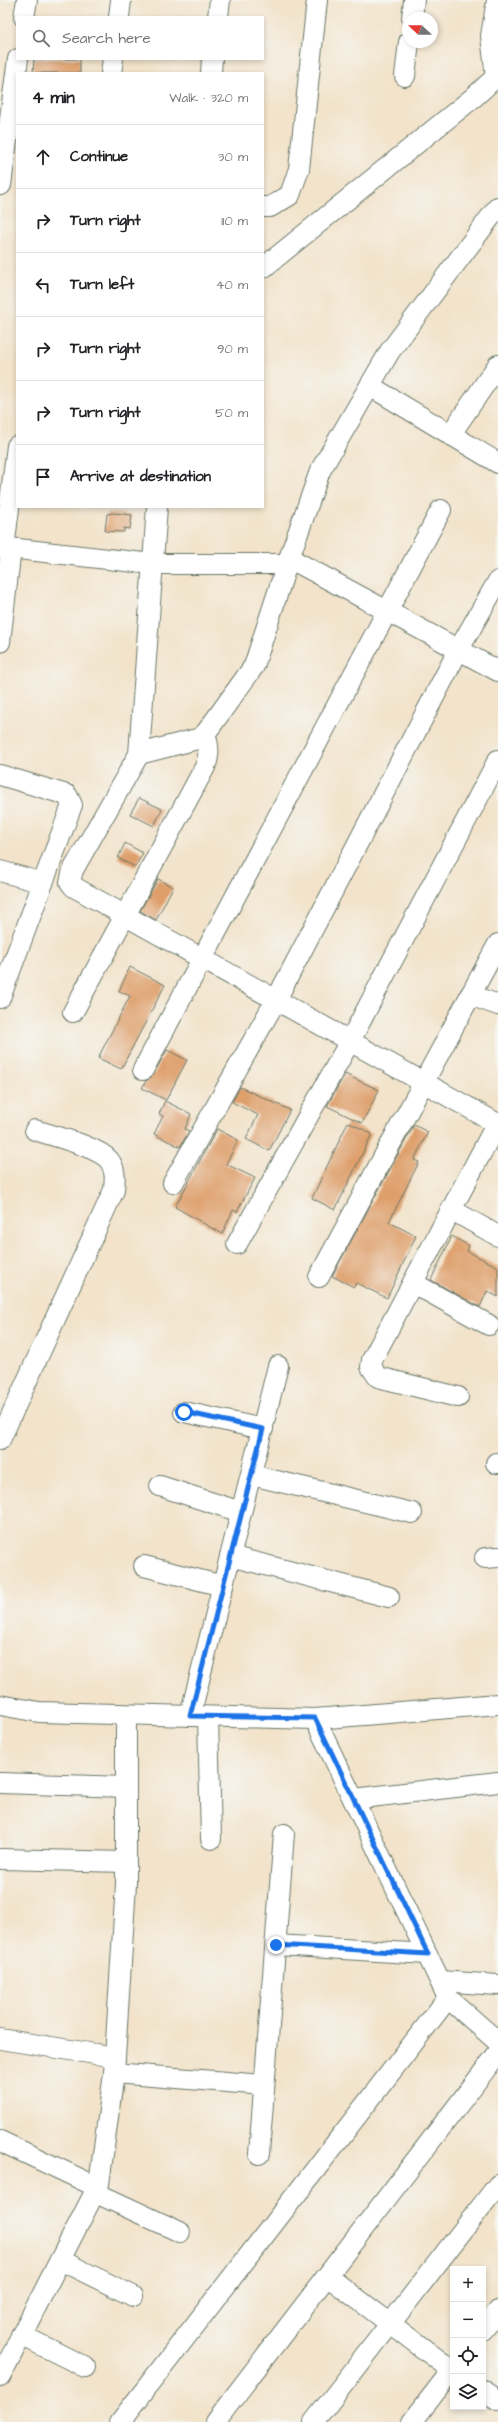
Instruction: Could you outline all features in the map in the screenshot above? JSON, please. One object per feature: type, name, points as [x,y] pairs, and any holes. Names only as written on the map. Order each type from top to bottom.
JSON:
[{"type":"street","points":[[24,16],[26,0]]},
{"type":"street","points":[[119,16],[121,0]]},
{"type":"street","points":[[218,16],[220,0]]},
{"type":"street","points":[[264,207],[270,207],[290,195],[299,169],[317,0]]},
{"type":"street","points":[[413,12],[414,0]]},
{"type":"street","points":[[264,267],[474,97],[496,77],[491,36],[497,0]]},
{"type":"street","points":[[406,76],[408,48]]},
{"type":"street","points":[[17,72],[18,60]]},
{"type":"street","points":[[111,72],[113,60]]},
{"type":"street","points":[[211,72],[212,60]]},
{"type":"street","points":[[6,186],[16,80]]},
{"type":"street","points":[[138,754],[201,738],[254,666],[288,561],[320,471],[390,351],[498,206]]},
{"type":"street","points":[[450,434],[498,365]]},
{"type":"street","points":[[370,386],[498,463]]},
{"type":"street","points":[[0,642],[5,548],[16,454]]},
{"type":"street","points":[[157,508],[138,754],[71,876],[70,882],[74,886],[125,915],[498,1124],[372,1360],[373,1373],[378,1377],[458,1397]]},
{"type":"street","points":[[143,1070],[386,610],[441,510]]},
{"type":"street","points":[[5,548],[153,564],[288,561],[386,610],[498,670]]},
{"type":"street","points":[[173,1183],[276,1000],[458,649],[498,581]]},
{"type":"street","points":[[73,1012],[205,767],[209,747],[205,734]]},
{"type":"street","points":[[236,1244],[350,1041],[498,760]]},
{"type":"street","points":[[0,775],[67,795],[72,802],[43,883],[2,986]]},
{"type":"street","points":[[0,871],[43,883]]},
{"type":"street","points":[[319,1277],[498,944]]},
{"type":"street","points":[[470,995],[498,1005]]},
{"type":"street","points":[[0,1440],[114,1190],[115,1174],[109,1160],[96,1151],[35,1130]]},
{"type":"street","points":[[452,1210],[498,1236]]},
{"type":"street","points":[[413,1283],[489,1325]]},
{"type":"street","points":[[211,1839],[199,1716],[223,1586],[278,1366]]},
{"type":"street","points":[[184,1412],[263,1429]]},
{"type":"street","points":[[251,1475],[412,1513]]},
{"type":"street","points":[[160,1486],[241,1512]]},
{"type":"street","points":[[230,1556],[389,1597]]},
{"type":"street","points":[[144,1566],[223,1586]]},
{"type":"street","points":[[0,1705],[39,1712],[315,1718],[498,1704]]},
{"type":"street","points":[[0,2377],[96,2190],[114,2065],[126,1862],[126,1715]]},
{"type":"street","points":[[315,1718],[444,1990],[498,2042]]},
{"type":"street","points":[[353,1799],[498,1782]]},
{"type":"street","points":[[0,1783],[126,1787]]},
{"type":"street","points":[[259,2154],[284,1834]]},
{"type":"street","points":[[0,1859],[126,1862]]},
{"type":"street","points":[[276,1945],[428,1954]]},
{"type":"street","points":[[120,2422],[444,1990],[498,1985]]},
{"type":"street","points":[[0,2039],[114,2065],[264,2085]]},
{"type":"street","points":[[215,2422],[498,2052]]},
{"type":"street","points":[[0,2141],[180,2232]]},
{"type":"street","points":[[314,2422],[498,2186]]},
{"type":"street","points":[[60,2260],[133,2296]]},
{"type":"street","points":[[326,2276],[450,2368]]},
{"type":"street","points":[[486,2326],[498,2311]]},
{"type":"street","points":[[21,2335],[85,2367]]},
{"type":"street","points":[[412,2422],[450,2374]]},
{"type":"street","points":[[486,2392],[498,2400]]},
{"type":"building","points":[[34,60],[80,60],[80,72],[33,72]]},
{"type":"building","points":[[114,513],[132,515],[130,529],[124,528],[124,532],[105,531],[107,514]]},
{"type":"building","points":[[139,798],[162,809],[154,826],[130,814]]},
{"type":"building","points":[[125,843],[143,853],[135,867],[118,858]]},
{"type":"building","points":[[158,879],[173,887],[156,920],[140,911]]},
{"type":"building","points":[[130,967],[165,985],[121,1069],[98,1058],[130,996],[119,991]]},
{"type":"building","points":[[167,1050],[187,1060],[166,1100],[142,1088],[146,1081],[153,1075]]},
{"type":"building","points":[[345,1074],[379,1090],[362,1123],[327,1106]]},
{"type":"building","points":[[240,1087],[290,1110],[269,1151],[246,1139],[258,1115],[232,1102]]},
{"type":"building","points":[[165,1101],[191,1114],[185,1129],[189,1131],[180,1147],[154,1134],[163,1116],[159,1114]]},
{"type":"building","points":[[348,1122],[372,1134],[335,1210],[312,1198]]},
{"type":"building","points":[[414,1125],[428,1132],[414,1160],[419,1162],[389,1222],[416,1236],[387,1298],[356,1283],[354,1287],[332,1276]]},
{"type":"building","points":[[217,1129],[238,1140],[226,1164],[255,1178],[237,1212],[233,1210],[222,1234],[175,1207]]},
{"type":"building","points":[[452,1236],[469,1246],[467,1251],[498,1267],[498,1297],[487,1291],[480,1307],[431,1280]]},
{"type":"route","points":[[184,1412],[263,1429],[190,1716],[315,1718],[428,1954],[276,1945]]}]
